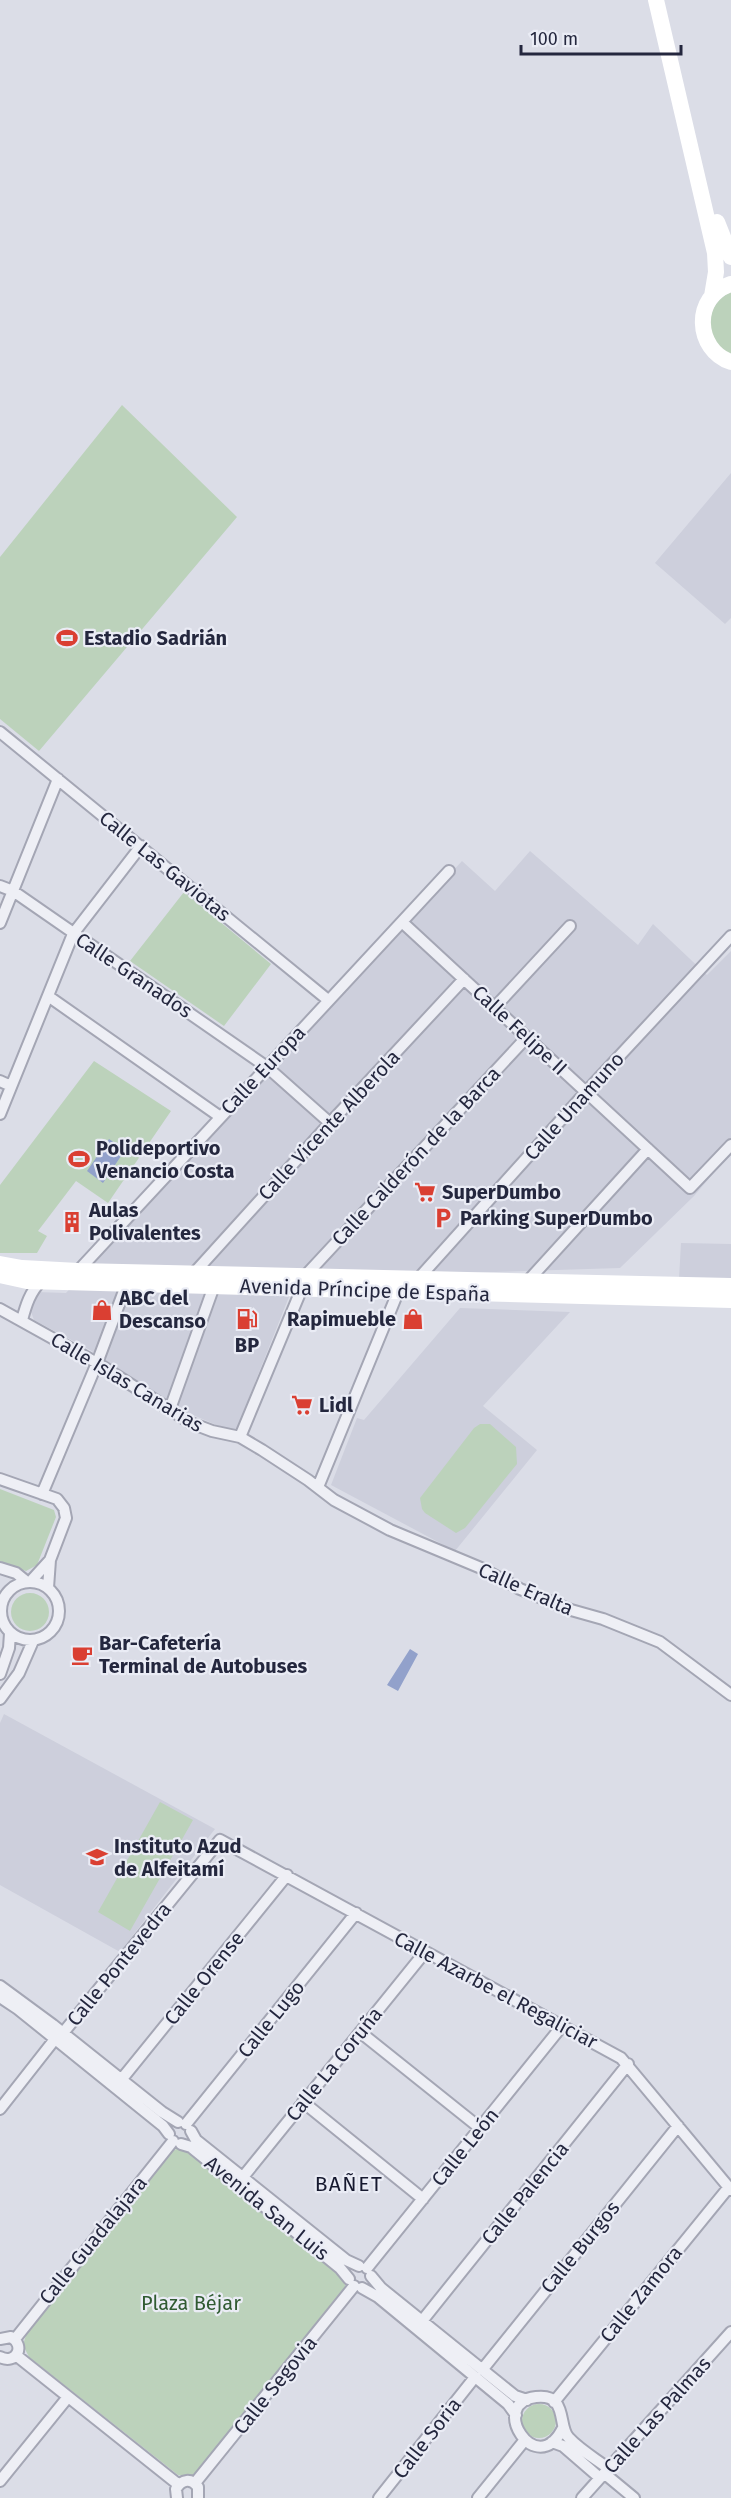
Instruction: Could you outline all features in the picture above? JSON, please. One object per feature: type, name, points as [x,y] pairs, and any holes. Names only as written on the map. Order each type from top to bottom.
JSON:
[{"type":"main road","points":[[656,0],[715,253],[716,272],[712,296]]},
{"type":"main road","points":[[698,174],[731,257]]},
{"type":"main road","points":[[730,363],[707,345],[702,328],[704,308],[712,296],[731,284]]},
{"type":"main road","name":"Avenida Príncipe de España","points":[[0,1264],[22,1268],[195,1272],[398,1292],[731,1300]]},
{"type":"main road","name":"Avenida Príncipe de España","points":[[0,1275],[41,1281],[214,1286],[418,1279],[731,1286]]},
{"type":"street","name":"Calle Las Gaviotas","points":[[0,732],[328,1000]]},
{"type":"street","points":[[0,923],[58,779]]},
{"type":"street","points":[[0,1114],[73,934],[141,846]]},
{"type":"street","name":"Calle Europa","points":[[78,1270],[449,871]]},
{"type":"street","name":"Calle Granados","points":[[0,886],[13,891],[267,1066],[330,1123]]},
{"type":"street","name":"Calle Felipe II","points":[[402,922],[690,1188],[731,1145]]},
{"type":"street","points":[[495,1007],[570,926]]},
{"type":"street","name":"Calle Unamuno","points":[[418,1279],[586,1092],[731,936]]},
{"type":"street","name":"Calle Vicente Alberola","points":[[195,1272],[464,979]]},
{"type":"street","points":[[48,996],[219,1116]]},
{"type":"street","name":"Calle Calderón de la Barca","points":[[304,1282],[527,1037]]},
{"type":"street","points":[[0,1081],[11,1086]]},
{"type":"street","points":[[527,1282],[648,1149]]},
{"type":"street","points":[[22,1320],[27,1301],[33,1289],[41,1281]]},
{"type":"street","points":[[240,1437],[304,1282]]},
{"type":"street","points":[[42,1494],[97,1363],[127,1283]]},
{"type":"street","points":[[170,1409],[214,1286]]},
{"type":"street","points":[[318,1487],[398,1292]]},
{"type":"street","name":"Calle Islas Canarias","points":[[0,1309],[97,1363],[191,1423],[212,1431],[240,1437],[286,1464],[318,1487]]},
{"type":"street","points":[[0,1479],[57,1499],[64,1508],[66,1518],[50,1560],[48,1588]]},
{"type":"street","name":"Calle Eralta","points":[[318,1487],[334,1500],[390,1530],[481,1568],[520,1589],[660,1642],[731,1695]]},
{"type":"street","points":[[0,1568],[16,1573],[28,1582],[48,1588],[55,1595],[58,1604],[57,1624],[51,1632],[33,1641],[20,1639],[10,1633],[1,1622],[0,1613],[4,1596],[18,1584],[28,1582],[50,1560]]},
{"type":"street","points":[[0,1674],[9,1648],[10,1633]]},
{"type":"street","points":[[0,1699],[19,1673],[33,1641]]},
{"type":"street","name":"Calle Azarbe el Regaliciar","points":[[220,1840],[621,2058],[730,2189]]},
{"type":"street","name":"Calle Pontevedra","points":[[0,2109],[220,1840]]},
{"type":"street","name":"Calle Orense","points":[[121,2080],[287,1875]]},
{"type":"street","name":"Calle Lugo","points":[[185,2126],[356,1913]]},
{"type":"street","name":"Calle La Coruña","points":[[243,2177],[425,1952]]},
{"type":"street","name":"Avenida San Luis","points":[[0,1986],[163,2126],[174,2140],[191,2147],[340,2268],[355,2284],[378,2297],[479,2374],[514,2396],[527,2400]]},
{"type":"street","name":"Avenida San Luis","points":[[0,1997],[121,2080],[170,2118],[185,2126],[196,2140],[346,2260],[366,2270],[381,2288],[422,2321],[479,2374],[516,2415]]},
{"type":"street","name":"Calle León","points":[[366,2270],[562,2026]]},
{"type":"street","points":[[360,2031],[480,2128]]},
{"type":"street","name":"Calle Palencia","points":[[422,2321],[628,2064]]},
{"type":"street","points":[[303,2103],[423,2199]]},
{"type":"street","points":[[171,2126],[185,2126],[189,2139],[174,2140],[171,2126]]},
{"type":"street","name":"Calle Burgos","points":[[479,2374],[678,2126]]},
{"type":"street","name":"Calle Guadalajara","points":[[15,2339],[174,2140]]},
{"type":"street","name":"Calle Zamora","points":[[554,2402],[730,2189]]},
{"type":"street","points":[[351,2270],[366,2270],[369,2284],[355,2284],[351,2270]]},
{"type":"street","name":"Calle Segovia","points":[[195,2483],[355,2284]]},
{"type":"street","name":"Calle Las Palmas","points":[[582,2498],[731,2332]]},
{"type":"street","points":[[0,2339],[6,2336],[15,2339],[19,2347],[16,2356],[9,2360],[0,2357]]},
{"type":"street","points":[[16,2356],[178,2485]]},
{"type":"street","name":"Calle Soria","points":[[379,2498],[479,2374]]},
{"type":"street","points":[[0,2481],[68,2397]]},
{"type":"street","points":[[536,2397],[546,2397],[554,2402],[564,2418],[559,2436],[543,2446],[524,2441],[515,2424],[520,2406],[536,2397]]},
{"type":"street","points":[[563,2428],[567,2437],[634,2498]]},
{"type":"street","points":[[478,2498],[524,2441]]},
{"type":"street","points":[[552,2442],[563,2446],[605,2474]]},
{"type":"street","points":[[177,2498],[178,2485],[186,2481],[195,2483],[199,2491],[198,2498]]},
{"type":"shaded area","points":[[731,473],[731,618],[725,624],[655,563]]},
{"type":"shaded area","points":[[530,851],[638,945],[653,924],[707,975],[731,951],[731,1153],[694,1196],[620,1268],[433,1274],[300,1269],[235,1433],[179,1409],[90,1350],[34,1320],[30,1309],[36,1292],[66,1293],[462,861],[495,891]]},
{"type":"shaded area","points":[[681,1243],[731,1244],[731,1280],[679,1279]]},
{"type":"shaded area","points":[[460,1308],[570,1312],[483,1406],[537,1450],[455,1551],[331,1485],[357,1418],[364,1420]]},
{"type":"shaded area","name":"Instituto Azud de Alfeitamí","points":[[4,1714],[215,1829],[120,1952],[0,1885],[0,1723]]},
{"type":"green space","points":[[731,292],[731,355],[715,342],[710,324],[715,305]]},
{"type":"green space","name":"Estadio Sadrián","points":[[122,405],[237,517],[39,751],[0,719],[0,557]]},
{"type":"green space","points":[[184,892],[271,964],[224,1026],[130,961]]},
{"type":"green space","name":"Polideportivo Venancio Costa","points":[[94,1061],[171,1111],[108,1203],[76,1181],[38,1231],[47,1236],[37,1253],[0,1253],[0,1185]]},
{"type":"green space","points":[[480,1424],[490,1424],[516,1447],[517,1464],[465,1528],[456,1533],[425,1513],[420,1498],[474,1428]]},
{"type":"green space","points":[[0,1489],[54,1510],[56,1517],[37,1565],[26,1571],[0,1561]]},
{"type":"green space","points":[[30,1593],[43,1599],[49,1612],[43,1625],[30,1631],[17,1625],[11,1612],[17,1599]]},
{"type":"green space","points":[[160,1802],[193,1820],[130,1931],[98,1912]]},
{"type":"green space","name":"Plaza Béjar","points":[[179,2148],[187,2150],[338,2272],[346,2281],[344,2290],[197,2473],[188,2477],[178,2475],[29,2357],[23,2345],[26,2335],[170,2152]]},
{"type":"green space","points":[[539,2404],[551,2409],[556,2421],[551,2433],[539,2438],[527,2433],[522,2421],[527,2409]]},
{"type":"water","points":[[109,1139],[125,1150],[103,1183],[87,1171]]},
{"type":"water","points":[[410,1649],[418,1654],[398,1691],[387,1685]]},
{"type":"place","name":"Estadio Sadrián","points":[[67,638]]},
{"type":"place","name":"Polideportivo Venancio Costa","points":[[79,1159]]},
{"type":"place","name":"SuperDumbo","points":[[425,1192]]},
{"type":"place","name":"Parking SuperDumbo","points":[[443,1218]]},
{"type":"place","name":"Aulas Polivalentes","points":[[72,1222]]},
{"type":"place","name":"ABC del Descanso","points":[[102,1310]]},
{"type":"place","name":"BP","points":[[247,1319]]},
{"type":"place","name":"Rapimueble","points":[[413,1319]]},
{"type":"place","name":"Lidl","points":[[302,1405]]},
{"type":"place","name":"Bar-Cafetería Terminal de Autobuses","points":[[82,1655]]},
{"type":"place","name":"Instituto Azud de Alfeitamí","points":[[97,1857]]},
{"type":"district","name":"BAÑET","points":[[349,2184]]}]
